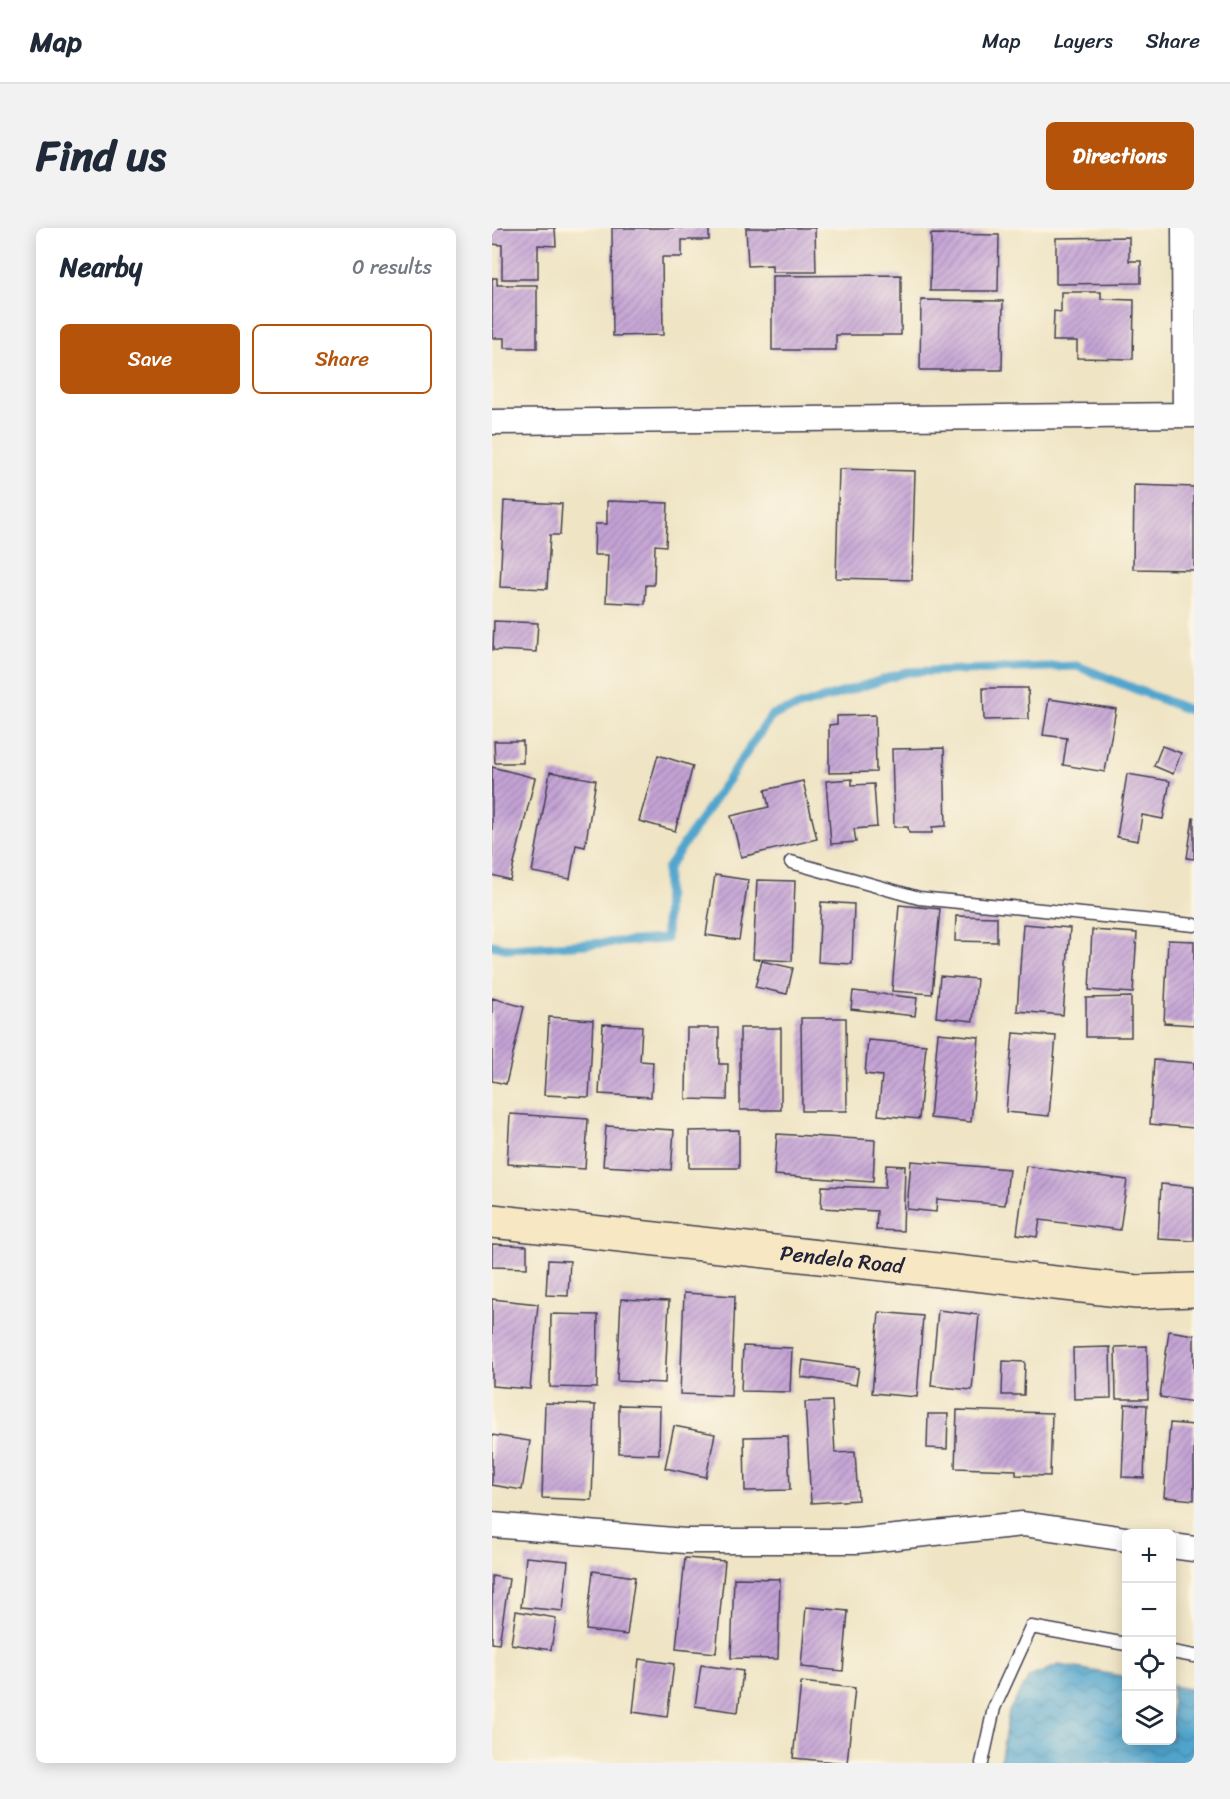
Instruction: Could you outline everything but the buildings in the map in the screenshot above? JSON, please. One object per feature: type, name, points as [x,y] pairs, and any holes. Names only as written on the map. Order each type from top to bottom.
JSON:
[{"type":"street","points":[[492,422],[1190,415],[1184,228]]},
{"type":"street","name":"Pendela Road","points":[[492,1221],[1137,1292],[1194,1290]]},
{"type":"street","points":[[492,1526],[685,1541],[857,1541],[1023,1524],[1122,1538]]},
{"type":"street","points":[[1176,1547],[1194,1549]]},
{"type":"lane","points":[[791,862],[919,898],[1194,926]]},
{"type":"lane","points":[[982,1763],[994,1707],[1030,1628],[1122,1643]]},
{"type":"lane","points":[[1176,1653],[1194,1656]]},
{"type":"water","points":[[1059,1665],[1122,1676],[1122,1745],[1176,1745],[1176,1687],[1194,1690],[1194,1763],[1000,1763],[1009,1711],[1029,1677]]},
{"type":"waterway","points":[[492,945],[509,949],[666,939],[667,869],[772,715],[907,672],[1077,666],[1194,712]]}]
